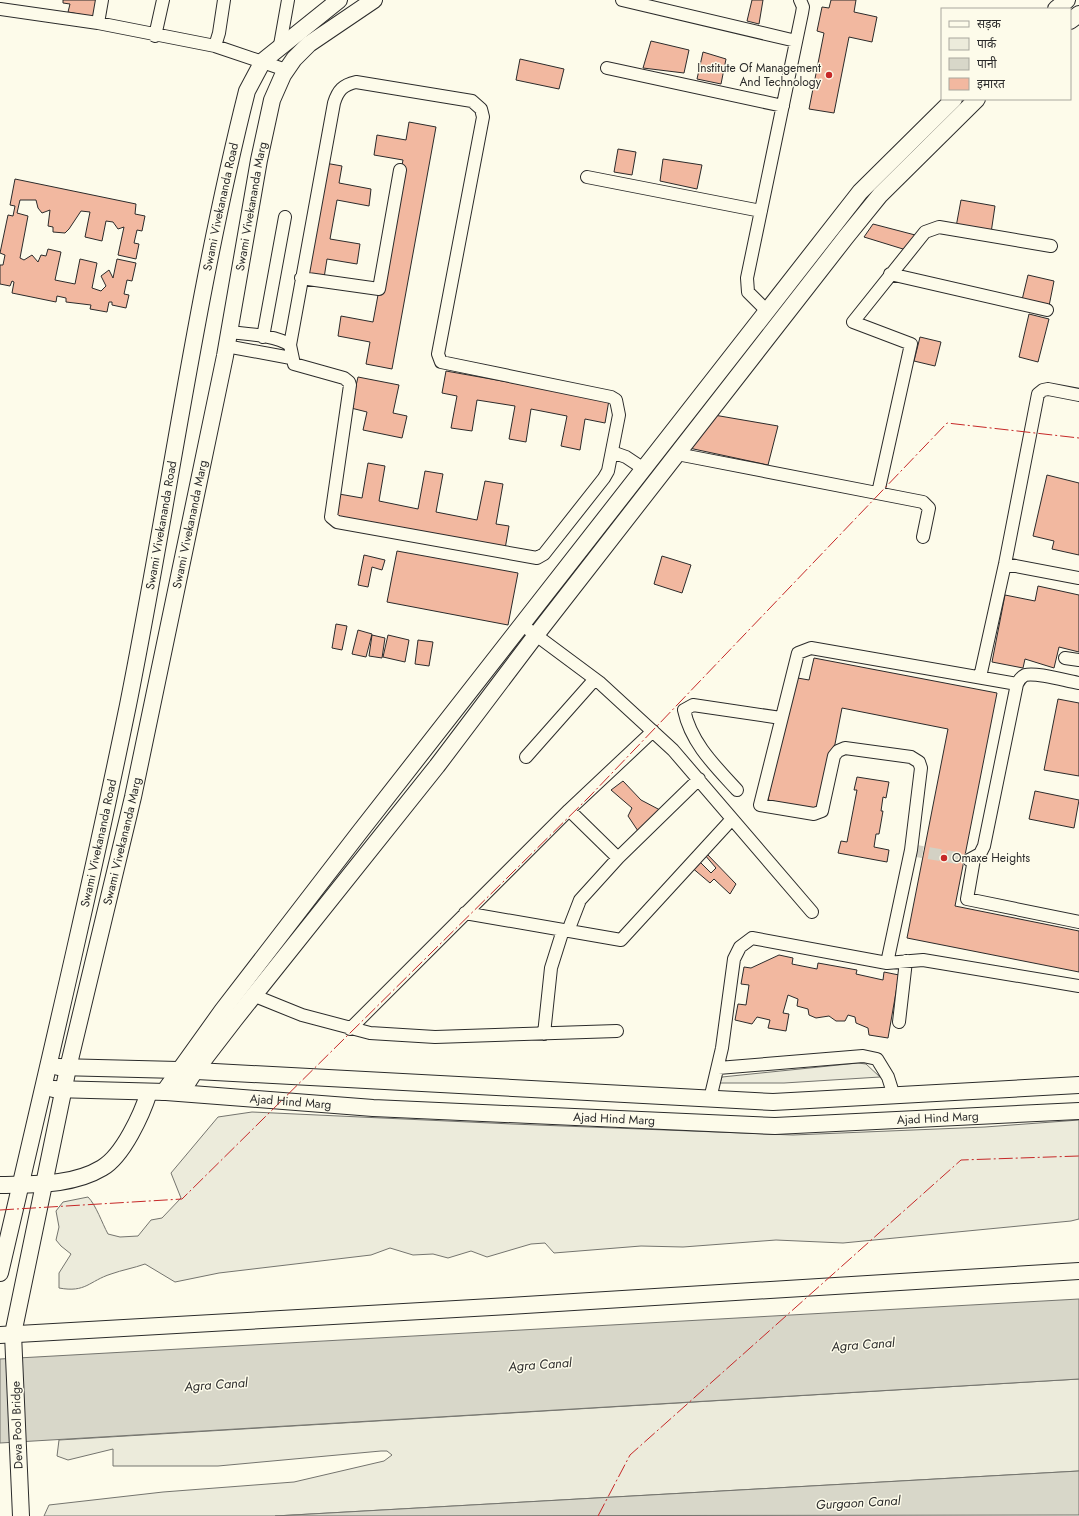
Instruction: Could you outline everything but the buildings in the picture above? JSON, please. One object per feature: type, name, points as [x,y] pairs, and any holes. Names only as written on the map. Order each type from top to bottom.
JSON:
[{"type":"street","points":[[98,23],[102,0]]},
{"type":"street","points":[[156,36],[163,0]]},
{"type":"street","points":[[215,46],[219,33],[224,0]]},
{"type":"street","points":[[280,45],[288,0]]},
{"type":"street","name":"Swami Vivekananda Road","points":[[0,1273],[49,1067],[128,704],[196,331],[247,91],[263,61],[280,45],[339,0]]},
{"type":"street","name":"Swami Vivekananda Marg","points":[[43,1184],[68,1068],[132,797],[228,339],[259,160],[272,100],[286,70],[294,59],[309,44],[374,0]]},
{"type":"street","points":[[622,0],[796,41]]},
{"type":"street","points":[[767,311],[748,292],[747,286],[803,6],[800,0]]},
{"type":"street","points":[[1057,8],[1067,0]]},
{"type":"street","points":[[0,9],[98,23],[156,36],[215,46],[286,70]]},
{"type":"street","points":[[1071,20],[1079,14]]},
{"type":"street","points":[[607,68],[783,106]]},
{"type":"street","points":[[356,82],[364,82],[472,101],[481,109],[483,117],[438,358],[445,364],[611,397],[616,400],[619,415],[612,452],[604,478],[544,554],[537,558],[337,522],[331,517],[330,514],[350,385],[344,378],[297,366],[294,364],[290,345],[301,278],[337,93],[342,88],[356,82]]},
{"type":"street","points":[[0,1185],[43,1184],[71,1180],[102,1168],[119,1151],[143,1111],[157,1092],[178,1070],[521,624],[708,388],[860,192],[953,100]]},
{"type":"street","points":[[182,1093],[195,1071],[437,766],[536,635],[880,195],[976,100]]},
{"type":"street","points":[[301,278],[379,289],[400,170]]},
{"type":"street","points":[[587,177],[761,211]]},
{"type":"street","points":[[263,337],[285,217]]},
{"type":"street","points":[[878,493],[911,344],[853,322],[925,232],[932,228],[939,227],[1051,246]]},
{"type":"street","points":[[890,274],[1046,310]]},
{"type":"street","points":[[228,339],[263,337],[282,341],[290,345]]},
{"type":"street","points":[[228,339],[292,358]]},
{"type":"street","points":[[708,388],[718,401]]},
{"type":"street","points":[[980,677],[1005,564],[1038,394],[1043,390],[1048,389],[1079,395]]},
{"type":"street","points":[[612,452],[626,457],[644,469]]},
{"type":"street","points":[[677,454],[927,504],[929,513],[923,537]]},
{"type":"street","points":[[1005,564],[1079,578]]},
{"type":"street","points":[[521,624],[595,678],[673,750],[812,912]]},
{"type":"street","points":[[887,963],[911,850],[921,768],[919,762],[911,757],[845,748],[838,751],[834,756],[822,811],[819,814],[760,805],[798,653],[811,648],[1016,684]]},
{"type":"street","points":[[1065,658],[1079,660]]},
{"type":"street","points":[[1079,683],[1026,675],[1020,678],[1016,684],[984,846],[980,854],[971,859],[967,899],[1079,922]]},
{"type":"street","points":[[526,757],[595,678]]},
{"type":"street","points":[[737,790],[701,751],[686,718],[684,710],[693,705],[781,718]]},
{"type":"street","points":[[350,1029],[569,810],[653,731]]},
{"type":"street","points":[[544,1034],[551,968],[580,900],[618,858],[699,779]]},
{"type":"street","points":[[569,810],[618,858]]},
{"type":"street","points":[[465,913],[621,940],[732,819]]},
{"type":"street","points":[[710,1099],[718,1068],[734,959],[740,948],[752,938],[887,963],[923,960],[1079,986]]},
{"type":"street","points":[[899,1022],[906,961]]},
{"type":"street","points":[[255,996],[302,1015],[350,1029],[370,1033],[435,1037],[617,1031]]},
{"type":"street","points":[[718,1068],[863,1056],[877,1059],[888,1076],[894,1096]]},
{"type":"street","points":[[49,1067],[178,1070],[774,1102],[1079,1084]]},
{"type":"street","name":"Ajad Hind Marg","points":[[43,1088],[63,1090],[182,1093],[373,1108],[775,1126],[1079,1111]]},
{"type":"street","points":[[939,1093],[940,1119]]},
{"type":"street","name":"Deva Pool Bridge","points":[[21,1516],[14,1354],[7,1334],[43,1184]]},
{"type":"street","points":[[7,1334],[501,1307],[1079,1271]]},
{"type":"green space","points":[[858,1063],[866,1064],[880,1077],[784,1083],[720,1083],[722,1077]]},
{"type":"green space","points":[[252,1112],[793,1135],[985,1127],[1079,1120],[1079,1219],[843,1243],[776,1240],[683,1247],[641,1246],[554,1253],[545,1243],[531,1244],[487,1257],[471,1251],[448,1258],[433,1254],[413,1255],[390,1248],[371,1255],[219,1273],[175,1282],[145,1264],[111,1274],[82,1288],[59,1288],[59,1273],[71,1254],[56,1240],[59,1227],[56,1211],[63,1202],[88,1197],[96,1209],[108,1234],[120,1237],[138,1236],[151,1220],[162,1218],[181,1198],[171,1173],[218,1117]]},
{"type":"green space","points":[[1079,1379],[1079,1471],[275,1516],[44,1516],[49,1505],[163,1492],[294,1482],[384,1461],[392,1455],[387,1451],[381,1451],[218,1466],[113,1466],[113,1449],[68,1460],[57,1456],[59,1440]]},
{"type":"water","name":"Agra Canal","points":[[1079,1299],[1079,1379],[0,1443],[0,1359]]},
{"type":"water","name":"Gurgaon Canal","points":[[1079,1471],[1079,1515],[275,1516]]},
{"type":"tunnel","points":[[911,850],[969,860]]},
{"type":"power","points":[[0,1210],[182,1199],[590,796],[947,423],[1079,438]]},
{"type":"power","points":[[598,1516],[630,1455],[961,1160],[1079,1156]]},
{"type":"place","name":"Institute Of Management And Technology","points":[[829,75]]},
{"type":"place","name":"Omaxe Heights","points":[[944,858]]}]
